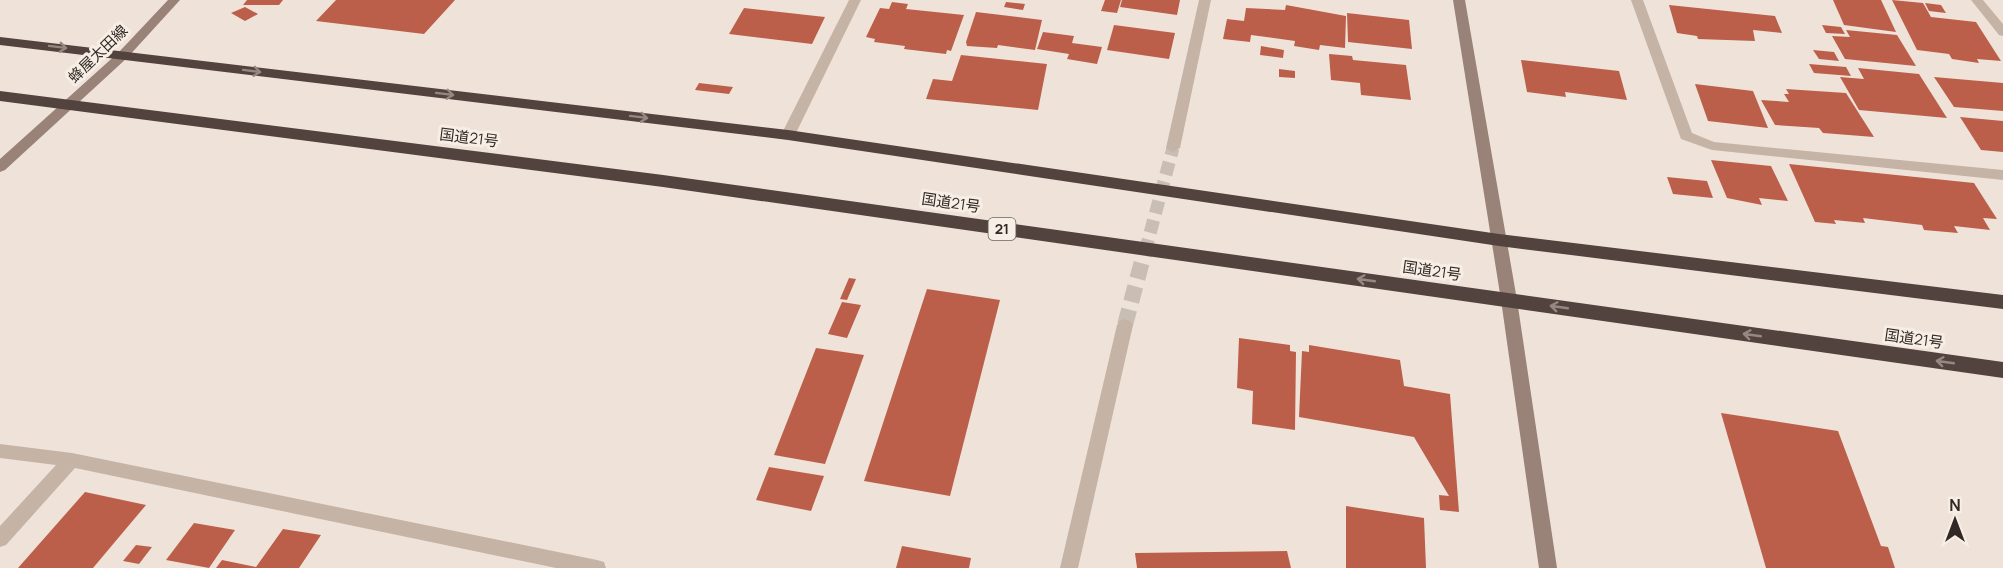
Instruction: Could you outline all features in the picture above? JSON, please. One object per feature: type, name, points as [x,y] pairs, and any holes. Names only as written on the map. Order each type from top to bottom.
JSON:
[{"type":"highway","points":[[0,41],[788,135],[1499,240],[2003,302]]},
{"type":"highway","name":"国道21号","points":[[0,96],[651,179],[2003,370]]},
{"type":"street","name":"蜂屋太田線","points":[[0,167],[123,55],[174,0]]},
{"type":"street","points":[[788,135],[855,0]]},
{"type":"street","points":[[1173,148],[1205,0]]},
{"type":"street","points":[[1459,0],[1509,300],[1548,568]]},
{"type":"street","points":[[1637,0],[1686,136],[1712,146],[2003,175]]},
{"type":"street","points":[[1977,0],[2003,32]]},
{"type":"street","points":[[1069,568],[1125,325]]},
{"type":"street","points":[[0,450],[72,460],[597,568]]},
{"type":"street","points":[[0,539],[72,460]]},
{"type":"building","points":[[247,0],[283,0],[279,5],[243,5]]},
{"type":"building","points":[[336,0],[455,0],[424,34],[316,21]]},
{"type":"building","points":[[1105,0],[1121,0],[1117,13],[1101,11]]},
{"type":"building","points":[[1122,0],[1180,0],[1177,15],[1120,7]]},
{"type":"building","points":[[1833,0],[1881,0],[1896,32],[1844,25]]},
{"type":"building","points":[[1892,0],[1923,3],[1931,17],[1976,22],[2001,61],[1977,59],[1979,63],[1952,59],[1949,54],[1917,50]]},
{"type":"building","points":[[892,2],[908,4],[906,9],[964,15],[951,51],[947,50],[946,54],[904,49],[905,46],[874,42],[875,39],[866,37],[880,8],[889,9]]},
{"type":"building","points":[[1006,2],[1025,4],[1023,10],[1004,7]]},
{"type":"building","points":[[1925,3],[1941,5],[1946,13],[1929,11]]},
{"type":"building","points":[[1286,5],[1346,16],[1345,48],[1320,45],[1319,50],[1294,46],[1295,41],[1251,35],[1250,42],[1223,39],[1227,19],[1244,21],[1246,8],[1285,10]]},
{"type":"building","points":[[1669,5],[1775,16],[1782,33],[1753,30],[1755,41],[1698,39],[1697,36],[1677,33]]},
{"type":"building","points":[[245,7],[258,14],[245,21],[231,13]]},
{"type":"building","points":[[744,8],[825,17],[812,44],[729,34]]},
{"type":"building","points":[[976,12],[1042,20],[1035,50],[998,45],[997,48],[967,46],[966,42]]},
{"type":"building","points":[[1347,13],[1409,20],[1412,49],[1348,42]]},
{"type":"building","points":[[1114,25],[1175,33],[1169,59],[1107,50]]},
{"type":"building","points":[[1822,25],[1841,27],[1845,34],[1826,33]]},
{"type":"building","points":[[1846,30],[1897,35],[1916,66],[1845,59],[1832,36],[1850,37]]},
{"type":"building","points":[[1043,32],[1074,36],[1072,43],[1102,47],[1097,64],[1067,59],[1069,54],[1037,49]]},
{"type":"building","points":[[1261,46],[1284,50],[1283,58],[1260,55]]},
{"type":"building","points":[[1813,50],[1834,52],[1839,61],[1819,59]]},
{"type":"building","points":[[1329,54],[1352,56],[1353,60],[1406,65],[1411,100],[1361,95],[1360,83],[1331,80]]},
{"type":"building","points":[[961,55],[1047,64],[1038,110],[926,99],[933,79],[952,81]]},
{"type":"building","points":[[1521,60],[1619,71],[1627,100],[1565,92],[1566,97],[1527,92]]},
{"type":"building","points":[[1809,64],[1846,67],[1851,76],[1814,73]]},
{"type":"building","points":[[1858,68],[1919,74],[1947,118],[1859,110],[1840,77],[1864,79]]},
{"type":"building","points":[[1279,69],[1295,71],[1295,78],[1279,77]]},
{"type":"building","points":[[1934,77],[2003,83],[2003,111],[1954,107]]},
{"type":"building","points":[[699,83],[733,87],[729,94],[695,90]]},
{"type":"building","points":[[1695,84],[1753,91],[1768,128],[1708,121]]},
{"type":"building","points":[[1786,89],[1846,93],[1874,137],[1823,133],[1819,128],[1775,125],[1761,100],[1789,102],[1784,94],[1789,94]]},
{"type":"building","points":[[1960,117],[2003,121],[2003,152],[1981,150]]},
{"type":"building","points":[[1711,160],[1771,166],[1788,201],[1759,198],[1762,205],[1727,198]]},
{"type":"building","points":[[1789,164],[1974,183],[1997,219],[1983,218],[1990,230],[1954,226],[1958,233],[1924,230],[1922,225],[1863,218],[1865,223],[1834,220],[1836,224],[1815,222]]},
{"type":"building","points":[[1667,177],[1707,181],[1713,198],[1673,194]]},
{"type":"building","points":[[849,278],[856,279],[847,300],[840,299]]},
{"type":"building","points":[[927,289],[1000,300],[950,496],[864,481]]},
{"type":"building","points":[[842,302],[861,305],[847,338],[828,334]]},
{"type":"building","points":[[1239,338],[1290,345],[1290,351],[1296,352],[1295,430],[1252,424],[1253,391],[1237,388]]},
{"type":"building","points":[[1309,345],[1400,360],[1404,386],[1450,394],[1459,512],[1440,510],[1439,495],[1449,496],[1414,437],[1299,417],[1302,351],[1309,352]]},
{"type":"building","points":[[816,348],[864,355],[825,464],[774,455]]},
{"type":"building","points":[[1721,413],[1838,431],[1881,546],[1888,547],[1895,568],[1766,568]]},
{"type":"building","points":[[769,467],[824,476],[811,511],[756,500]]},
{"type":"building","points":[[85,492],[146,505],[93,568],[18,568]]},
{"type":"building","points":[[1346,506],[1424,518],[1426,568],[1346,568]]},
{"type":"building","points":[[194,523],[235,530],[209,568],[166,560]]},
{"type":"building","points":[[283,529],[321,535],[299,568],[216,568],[222,560],[256,567]]},
{"type":"building","points":[[136,545],[152,547],[139,564],[123,561]]},
{"type":"building","points":[[902,546],[971,558],[969,568],[896,568]]},
{"type":"building","points":[[1287,551],[1291,568],[1137,568],[1135,553]]},
{"type":"tunnel","points":[[1145,252],[1173,148]]},
{"type":"tunnel","points":[[1125,325],[1145,250]]}]
